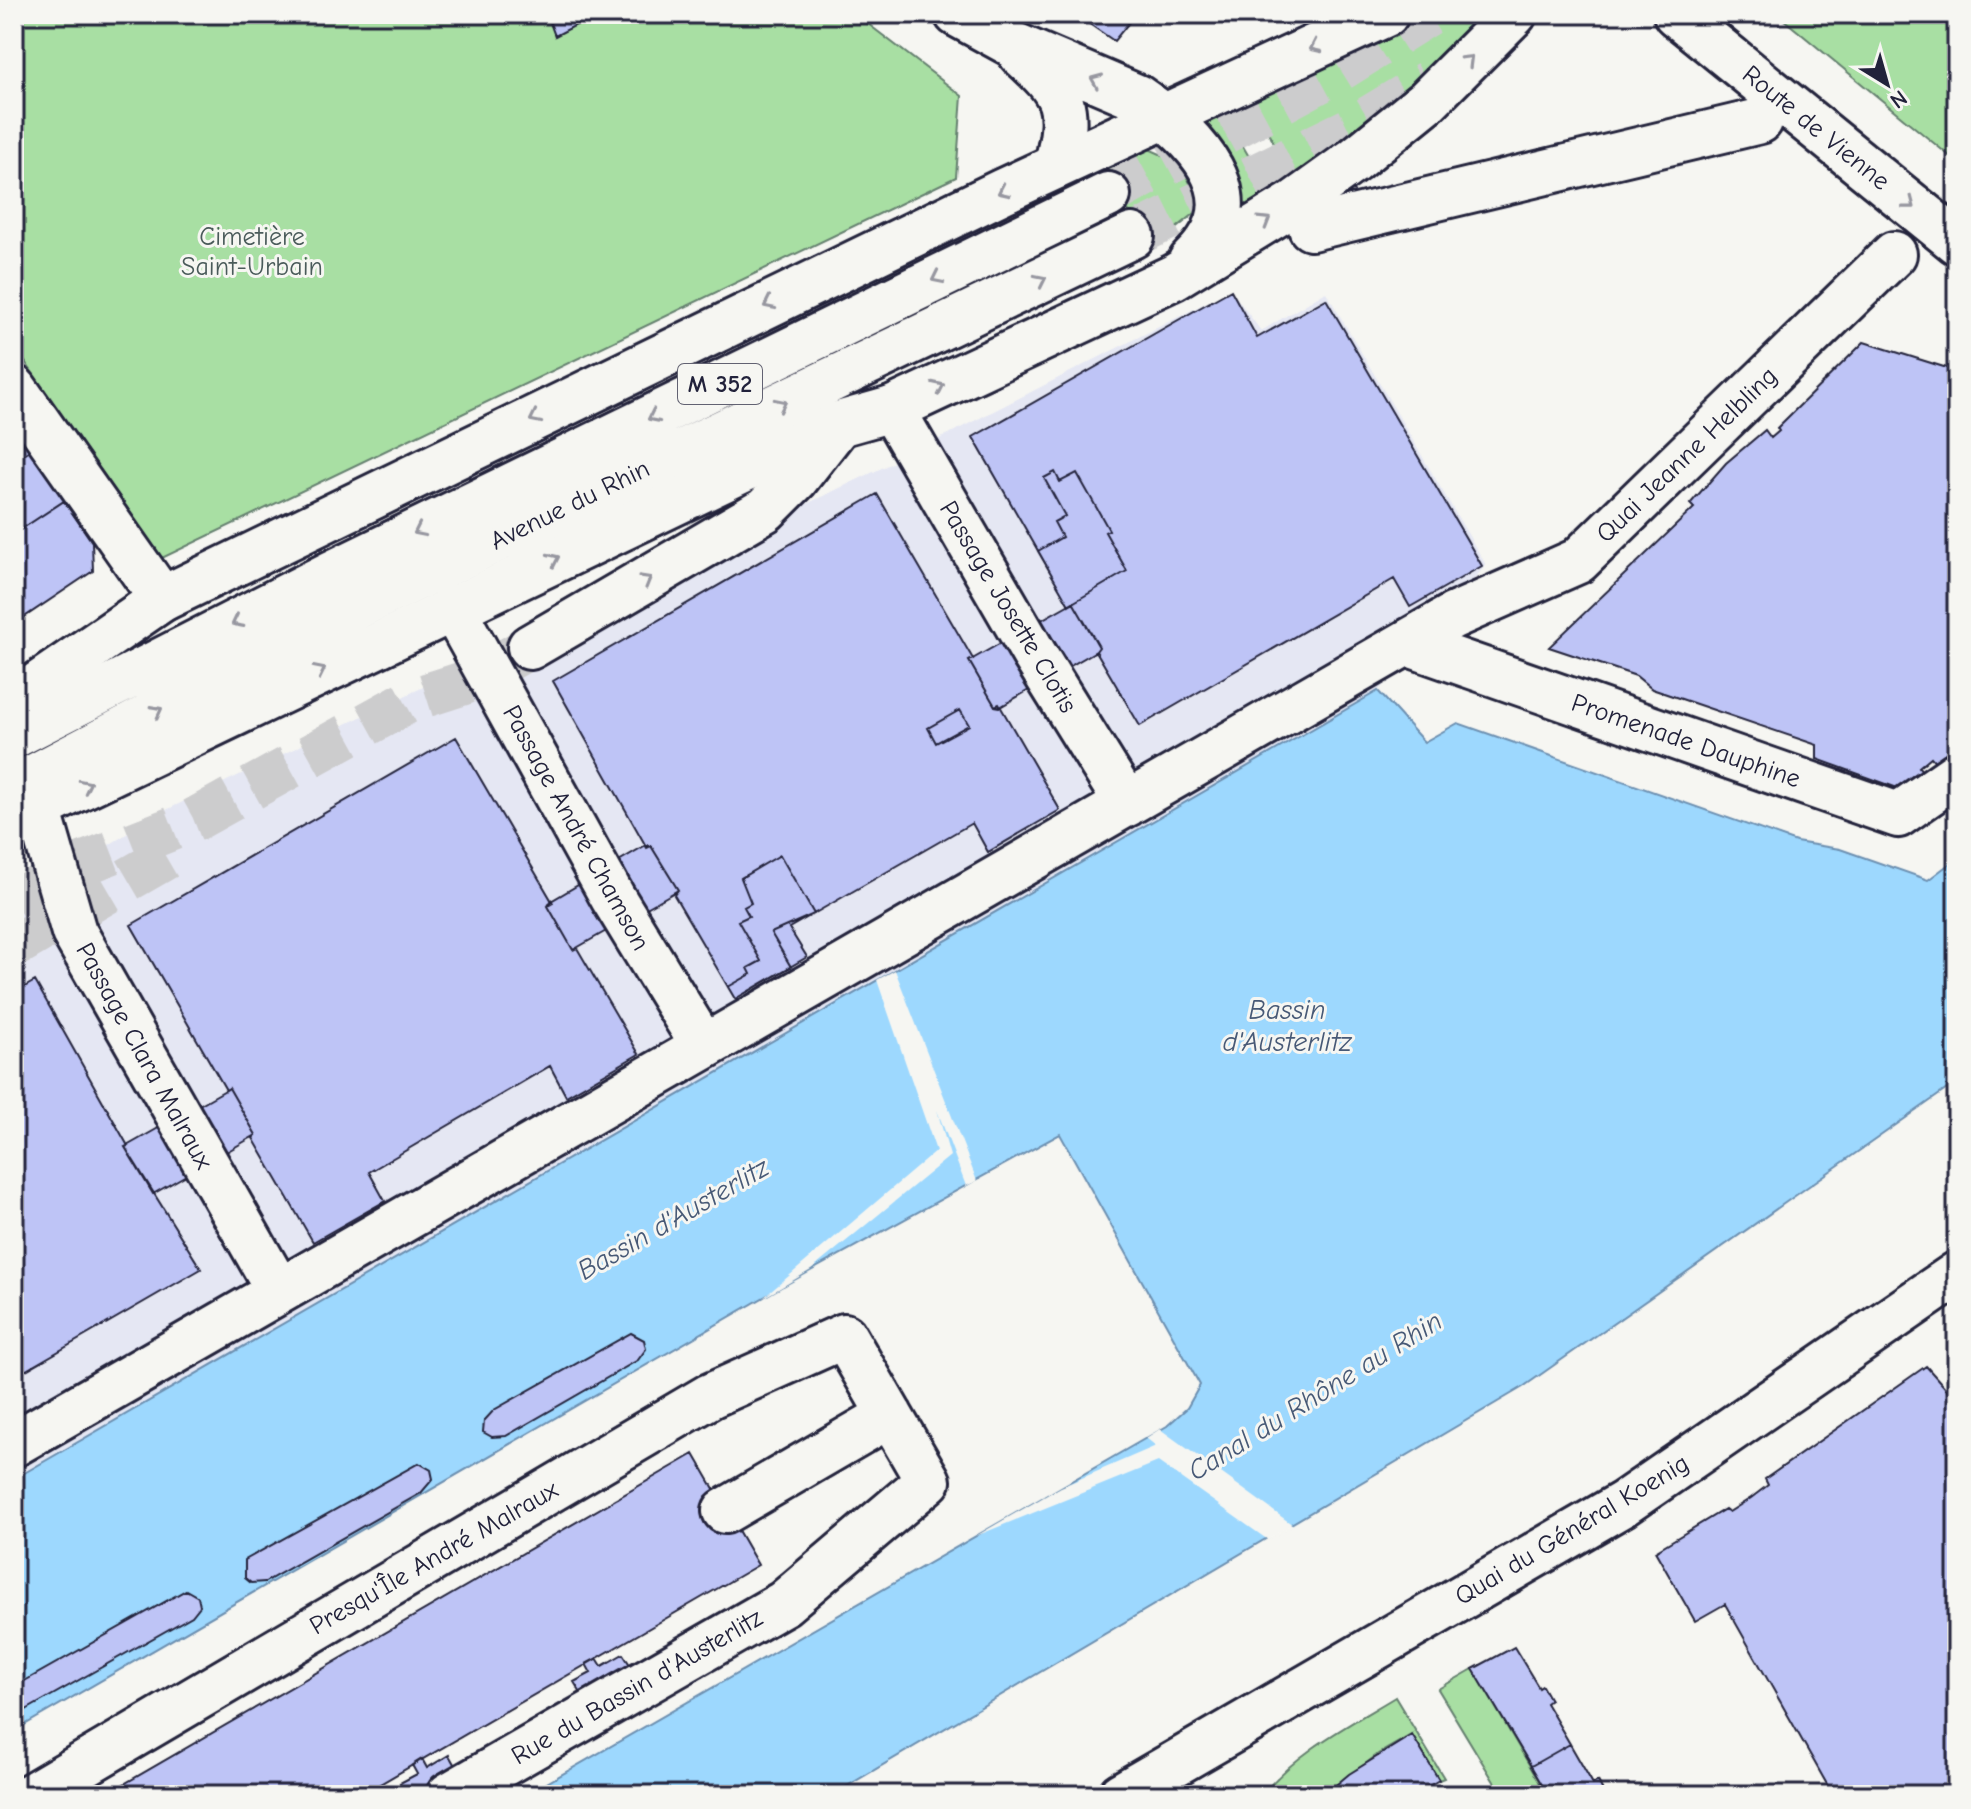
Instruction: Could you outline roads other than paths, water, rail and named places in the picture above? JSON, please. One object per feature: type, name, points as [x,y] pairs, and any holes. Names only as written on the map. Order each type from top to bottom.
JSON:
[{"type":"main road","points":[[957,14],[1010,43],[1137,97],[1164,116],[1204,154],[1215,174],[1220,194],[1218,227],[1205,248],[1174,277]]},
{"type":"main road","points":[[14,701],[162,599],[1057,165],[1386,14]]},
{"type":"main road","points":[[22,803],[452,607],[839,424],[892,409],[1174,277],[1293,204],[1353,161],[1427,101],[1514,14]]},
{"type":"main road","name":"Route de Vienne","points":[[1676,14],[1957,242]]},
{"type":"main road","points":[[1010,43],[1050,83],[1062,103],[1066,122],[1057,165]]},
{"type":"main road","points":[[1311,228],[1760,121]]},
{"type":"main road","name":"Avenue du Rhin","points":[[14,736],[332,573],[1108,195]]},
{"type":"main road","name":"Avenue du Rhin","points":[[22,803],[357,607],[1132,236]]},
{"type":"main road","name":"Quai Jeanne Helbling","points":[[14,1444],[1453,616],[1578,561],[1894,254]]},
{"type":"main road","points":[[14,388],[162,599]]},
{"type":"main road","name":"Passage Josette Clotis","points":[[892,409],[1034,654],[1127,804]]},
{"type":"main road","points":[[530,647],[765,510],[796,479],[839,424]]},
{"type":"main road","name":"Passage André Chamson","points":[[452,607],[613,898],[704,1047]]},
{"type":"main road","name":"Promenade Dauphine","points":[[1406,643],[1898,815],[1957,774]]},
{"type":"main road","name":"Passage Clara Malraux","points":[[22,803],[74,932],[279,1291]]},
{"type":"main road","name":"Quai du Général Koenig","points":[[1121,1795],[1172,1780],[1623,1504],[1957,1274]]},
{"type":"main road","name":"Presqu'Île André Malraux","points":[[32,1795],[710,1396],[855,1328],[890,1415],[940,1474],[784,1603]]},
{"type":"main road","points":[[725,1511],[890,1415]]},
{"type":"main road","name":"Rue du Bassin d'Austerlitz","points":[[449,1795],[784,1603]]},
{"type":"water","name":"Bassin d'Austerlitz","points":[[1378,691],[1424,742],[1458,723],[1796,842],[1840,849],[1928,880],[1957,858],[1957,1082],[1523,1387],[832,1795],[526,1795],[1167,1426],[1187,1408],[1200,1385],[1060,1134],[783,1286],[14,1731],[14,1479]]},
{"type":"tunnel","points":[[1108,195],[1329,76],[1428,14]]},
{"type":"tunnel","points":[[1132,236],[1349,130],[1428,82]]},
{"type":"tunnel","points":[[14,902],[72,868],[194,820],[411,700],[470,681],[530,647]]},
{"type":"tunnel","points":[[14,946],[184,847]]},
{"type":"park label","name":"Cimetière Saint-Urbain","points":[[252,252]]},
{"type":"water label","name":"Canal du Rhône au Rhin","points":[[1315,1396]]}]
